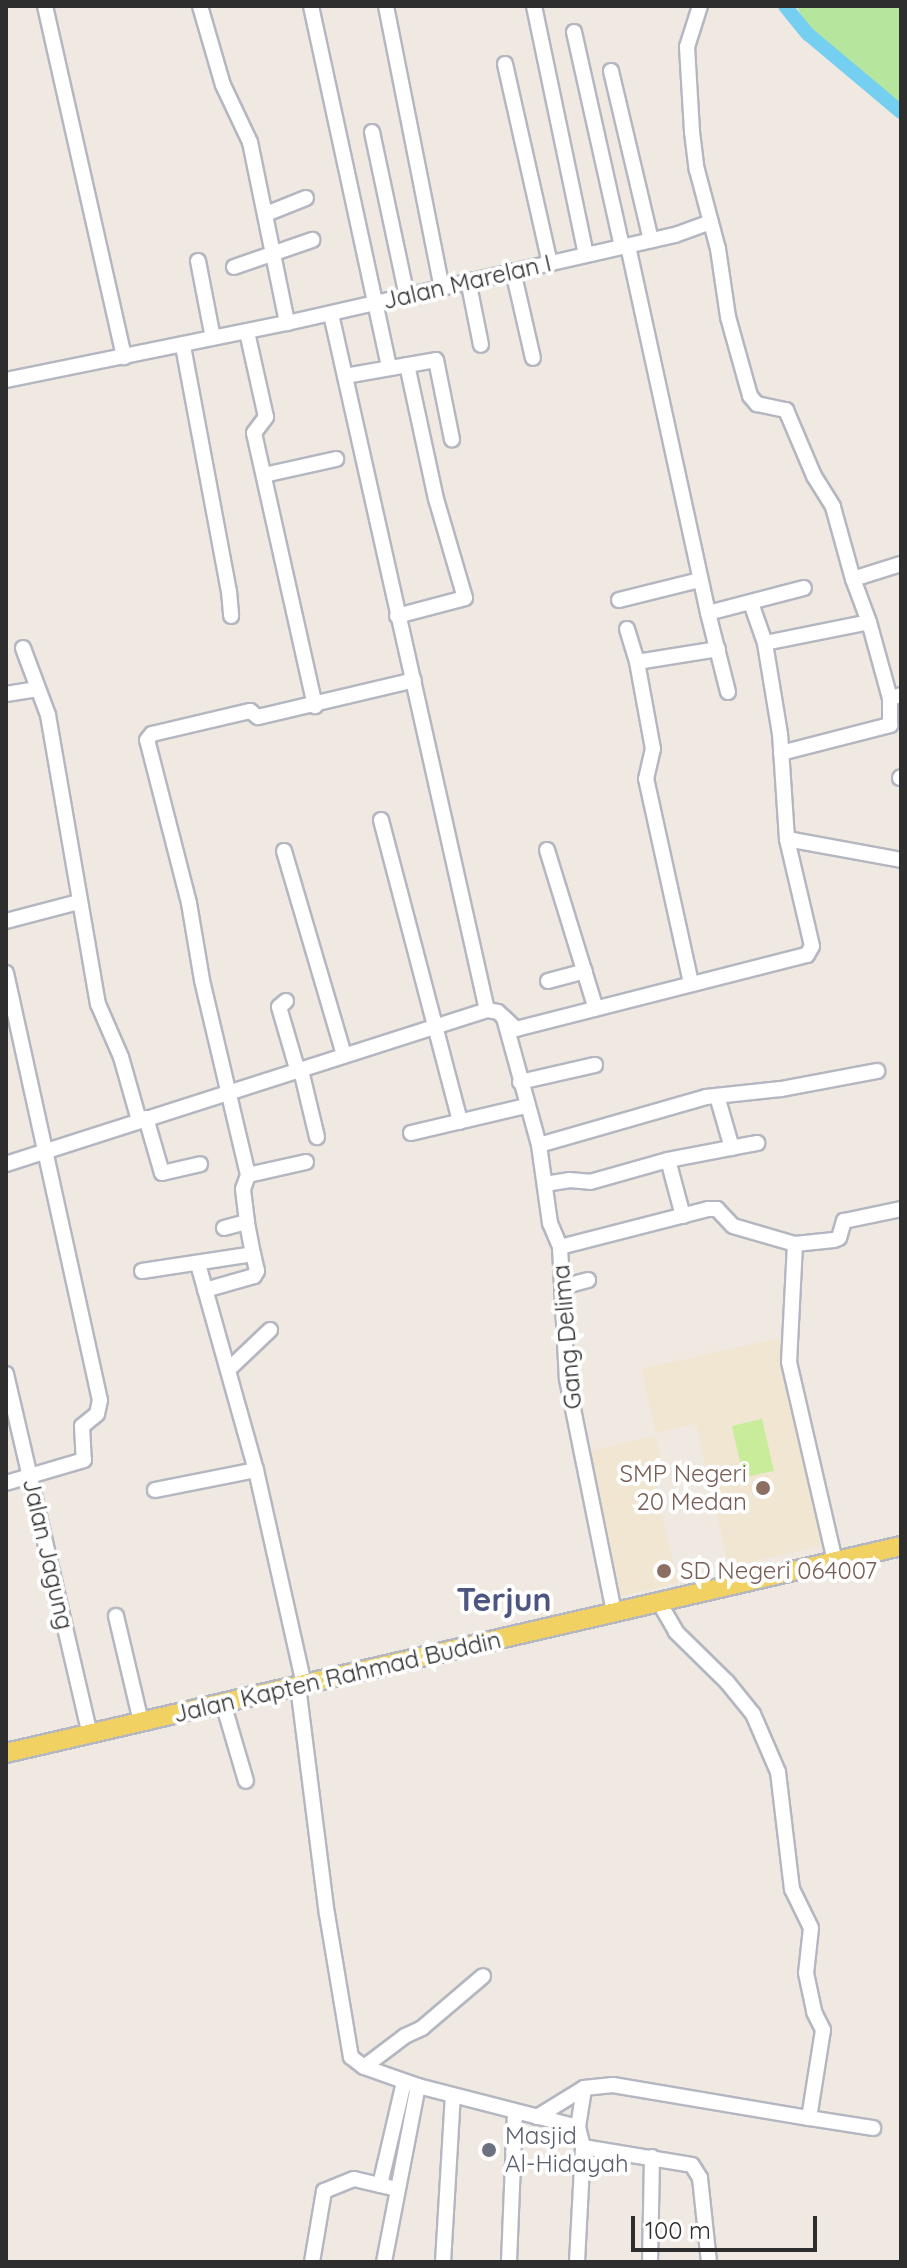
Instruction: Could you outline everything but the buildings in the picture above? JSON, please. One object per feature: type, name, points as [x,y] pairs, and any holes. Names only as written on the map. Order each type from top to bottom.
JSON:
[{"type":"main road","name":"Jalan Kapten Rahmad Buddin","points":[[6,1753],[901,1546]]},
{"type":"street","points":[[45,6],[124,357]]},
{"type":"street","points":[[200,6],[223,85],[245,126],[287,323]]},
{"type":"street","points":[[311,6],[389,368]]},
{"type":"street","points":[[386,6],[442,288]]},
{"type":"street","points":[[534,6],[586,254]]},
{"type":"street","points":[[700,6],[688,37],[687,58],[697,170],[711,222],[728,317],[750,396],[757,404],[776,405],[790,416],[816,481],[833,507],[853,579],[895,697],[890,725],[781,753]]},
{"type":"street","points":[[574,32],[728,692]]},
{"type":"street","points":[[505,64],[550,264]]},
{"type":"street","points":[[611,71],[651,240]]},
{"type":"street","points":[[372,132],[407,296]]},
{"type":"street","points":[[266,214],[306,198]]},
{"type":"street","name":"Jalan Marelan I","points":[[7,374],[183,346],[550,264],[711,222]]},
{"type":"street","points":[[234,267],[272,251],[312,240]]},
{"type":"street","points":[[198,261],[213,338]]},
{"type":"street","points":[[513,271],[533,358]]},
{"type":"street","points":[[468,280],[481,345]]},
{"type":"street","points":[[331,314],[487,1010]]},
{"type":"street","points":[[247,332],[266,417],[254,433],[315,706]]},
{"type":"street","points":[[183,346],[229,591],[231,616]]},
{"type":"street","points":[[345,376],[436,360],[452,439]]},
{"type":"street","points":[[397,616],[459,602],[465,594],[436,499],[407,365]]},
{"type":"street","points":[[264,475],[336,459]]},
{"type":"street","points":[[853,579],[901,564]]},
{"type":"street","points":[[619,600],[700,580]]},
{"type":"street","points":[[708,613],[804,588]]},
{"type":"street","points":[[6,1164],[487,1010],[503,1016],[516,1029],[811,951],[787,839],[781,753],[765,643],[751,603]]},
{"type":"street","points":[[765,643],[869,622]]},
{"type":"street","points":[[627,629],[637,662],[653,749],[646,779],[691,983]]},
{"type":"street","points":[[23,648],[48,715],[98,1004],[121,1057],[161,1172],[200,1164]]},
{"type":"street","points":[[637,662],[718,649]]},
{"type":"street","points":[[205,1290],[254,1276],[257,1271],[243,1189],[248,1175],[202,980],[189,903],[147,740],[152,734],[250,711],[258,717],[315,706],[414,680]]},
{"type":"street","points":[[6,694],[38,689]]},
{"type":"street","points":[[381,820],[460,1122]]},
{"type":"street","points":[[787,839],[901,860]]},
{"type":"street","points":[[547,850],[596,1009]]},
{"type":"street","points":[[284,851],[344,1055]]},
{"type":"street","points":[[6,921],[79,902]]},
{"type":"street","points":[[548,981],[585,971]]},
{"type":"street","points":[[6,973],[100,1400],[97,1414],[82,1426],[84,1460],[6,1483]]},
{"type":"street","points":[[286,1001],[279,1007],[317,1137]]},
{"type":"street","name":"Gang Delima","points":[[503,1016],[539,1145],[550,1223],[560,1247],[567,1379],[614,1613]]},
{"type":"street","points":[[520,1082],[595,1065]]},
{"type":"street","points":[[539,1145],[717,1096],[877,1071]]},
{"type":"street","points":[[717,1096],[732,1148]]},
{"type":"street","points":[[411,1133],[526,1106]]},
{"type":"street","points":[[545,1184],[569,1180],[590,1182],[668,1160],[757,1143]]},
{"type":"street","points":[[668,1160],[683,1216]]},
{"type":"street","points":[[248,1175],[306,1162]]},
{"type":"street","points":[[560,1247],[717,1209],[733,1226],[763,1232],[795,1244],[838,1239],[844,1221],[901,1209]]},
{"type":"street","points":[[224,1228],[247,1222]]},
{"type":"street","points":[[795,1244],[789,1362],[835,1561]]},
{"type":"street","points":[[142,1271],[253,1254]]},
{"type":"street","points":[[198,1264],[256,1470],[301,1685],[348,2050],[355,2063],[411,2084],[578,2127]]},
{"type":"street","points":[[562,1287],[588,1280]]},
{"type":"street","points":[[228,1370],[270,1330]]},
{"type":"street","name":"Jalan Jagung","points":[[6,1374],[90,1734]]},
{"type":"street","points":[[155,1490],[256,1470]]},
{"type":"street","points":[[659,1602],[676,1632],[727,1682],[753,1714],[778,1772],[792,1889],[811,1928],[806,1973],[814,2012],[823,2030],[809,2118]]},
{"type":"street","points":[[116,1616],[141,1722]]},
{"type":"street","points":[[223,1703],[246,1781]]},
{"type":"street","points":[[364,2067],[405,2036],[422,2028],[483,1976]]},
{"type":"street","points":[[384,2262],[397,2189],[396,2155],[411,2084]]},
{"type":"street","points":[[537,2117],[584,2088],[613,2085],[873,2128]]},
{"type":"street","points":[[577,2262],[583,2147],[578,2127],[584,2088]]},
{"type":"street","points":[[443,2262],[453,2096]]},
{"type":"street","points":[[509,2262],[515,2112]]},
{"type":"street","points":[[583,2147],[652,2157],[692,2165],[698,2170],[709,2262]]},
{"type":"street","points":[[380,2185],[396,2155]]},
{"type":"street","points":[[650,2262],[652,2157]]},
{"type":"street","points":[[312,2262],[324,2191],[354,2179],[397,2189]]},
{"type":"shaded area","name":"SMP Negeri 20 Medan","points":[[780,1338],[828,1544],[729,1567],[696,1424],[656,1433],[641,1369]]},
{"type":"shaded area","points":[[655,1436],[663,1465],[651,1468],[678,1583],[617,1597],[584,1452]]},
{"type":"green space","points":[[797,6],[901,6],[901,107],[897,108],[870,89],[808,34]]},
{"type":"green space","points":[[762,1419],[774,1471],[744,1478],[732,1426]]},
{"type":"waterway","points":[[785,6],[808,34],[901,112]]},
{"type":"place","name":"SMP Negeri 20 Medan","points":[[763,1488]]},
{"type":"place","name":"SD Negeri 064007","points":[[664,1571]]},
{"type":"place","name":"Masjid Al-Hidayah","points":[[489,2150]]},
{"type":"district","name":"Terjun","points":[[504,1599]]}]
